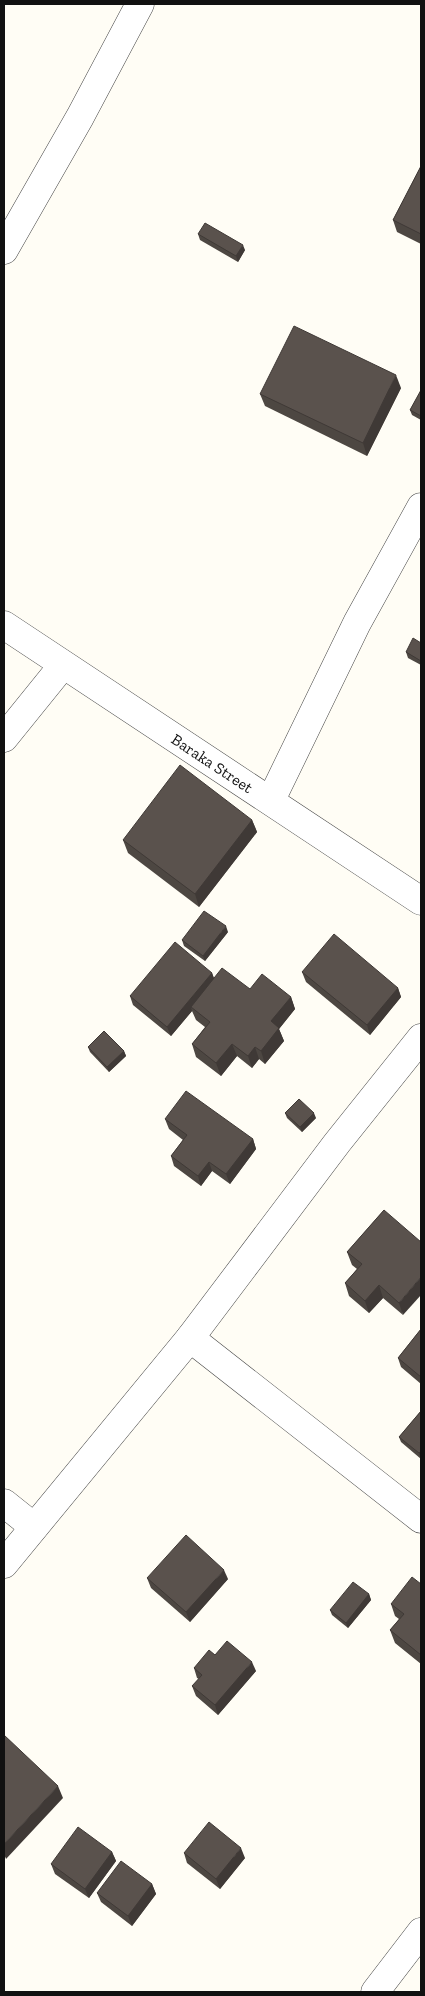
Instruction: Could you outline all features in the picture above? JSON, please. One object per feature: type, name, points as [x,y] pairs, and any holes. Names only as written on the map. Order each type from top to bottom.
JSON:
[{"type":"street","points":[[4,250],[80,117],[140,4]]},
{"type":"street","points":[[271,800],[357,623],[421,507]]},
{"type":"street","name":"Baraka Street","points":[[4,625],[421,901]]},
{"type":"street","points":[[4,738],[62,664]]},
{"type":"street","points":[[4,1564],[190,1338],[337,1143],[421,1038]]},
{"type":"street","points":[[190,1338],[421,1520]]},
{"type":"street","points":[[4,1503],[34,1527]]},
{"type":"street","points":[[375,1992],[421,1932]]},
{"type":"building","points":[[421,166],[421,234],[393,220]]},
{"type":"building","points":[[205,223],[243,245],[236,256],[198,234]]},
{"type":"building","points":[[294,326],[396,375],[363,443],[260,394]]},
{"type":"building","points":[[421,390],[421,416],[410,410]]},
{"type":"building","points":[[413,638],[421,643],[421,661],[406,652]]},
{"type":"building","points":[[180,765],[252,820],[195,894],[123,840]]},
{"type":"building","points":[[204,911],[226,926],[203,956],[182,940]]},
{"type":"building","points":[[334,934],[398,988],[367,1025],[302,972]]},
{"type":"building","points":[[175,942],[212,973],[167,1027],[130,996]]},
{"type":"building","points":[[222,968],[250,989],[262,974],[291,997],[271,1021],[279,1028],[261,1051],[255,1047],[248,1056],[232,1044],[216,1063],[192,1044],[210,1022],[191,1007]]},
{"type":"building","points":[[104,1031],[124,1051],[107,1067],[88,1047]]},
{"type":"building","points":[[186,1091],[253,1139],[226,1174],[209,1162],[198,1176],[171,1156],[187,1135],[165,1119]]},
{"type":"building","points":[[299,1099],[314,1113],[300,1127],[285,1113]]},
{"type":"building","points":[[384,1210],[421,1242],[421,1277],[399,1303],[379,1285],[365,1301],[345,1283],[362,1264],[347,1252]]},
{"type":"building","points":[[421,1329],[421,1377],[398,1358]]},
{"type":"building","points":[[421,1411],[421,1451],[419,1453],[399,1437]]},
{"type":"building","points":[[186,1535],[224,1570],[186,1612],[147,1578]]},
{"type":"building","points":[[412,1577],[421,1584],[421,1655],[390,1630],[404,1614],[391,1604]]},
{"type":"building","points":[[353,1582],[369,1594],[346,1623],[330,1610]]},
{"type":"building","points":[[227,1641],[252,1662],[215,1705],[192,1686],[202,1675],[194,1668],[209,1650],[215,1655]]},
{"type":"building","points":[[4,1735],[58,1786],[4,1844]]},
{"type":"building","points":[[209,1822],[241,1848],[216,1879],[184,1853]]},
{"type":"building","points":[[78,1827],[112,1852],[85,1889],[51,1864]]},
{"type":"building","points":[[121,1861],[152,1884],[128,1916],[97,1893]]}]
